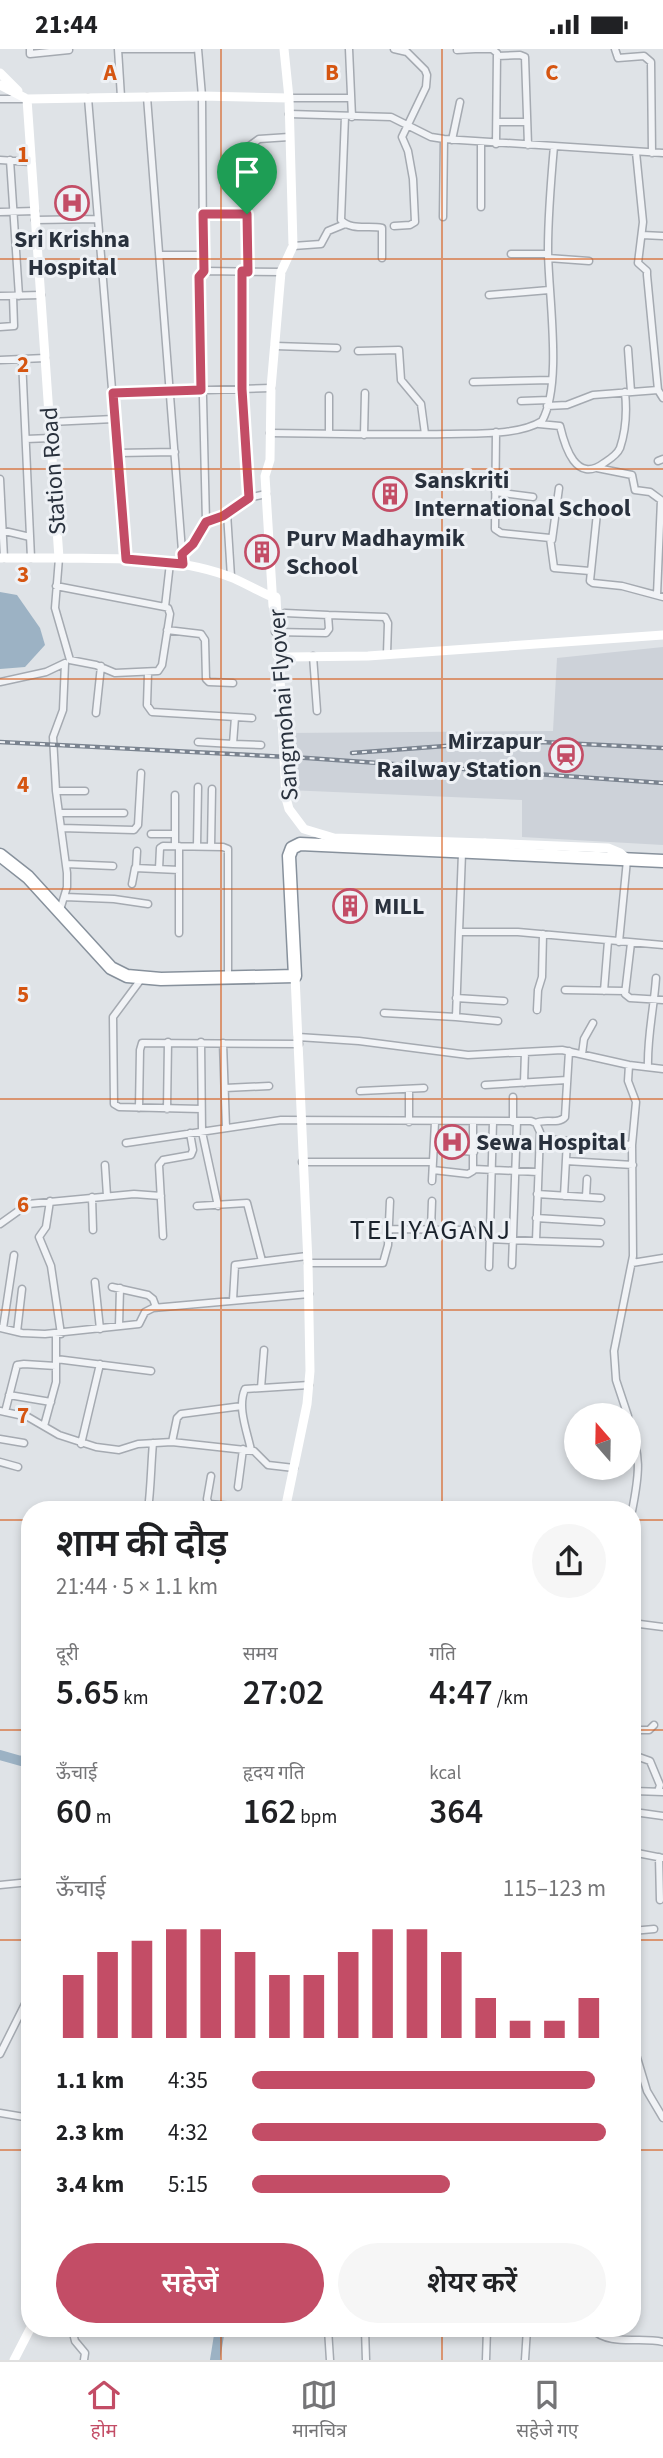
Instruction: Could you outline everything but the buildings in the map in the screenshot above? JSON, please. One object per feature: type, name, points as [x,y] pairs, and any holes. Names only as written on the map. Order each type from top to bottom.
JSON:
[{"type":"highway","points":[[0,855],[28,877],[111,968],[127,977],[142,978],[295,976],[289,856],[295,846],[305,844],[663,861]]},
{"type":"street","points":[[30,49],[30,54],[69,50]]},
{"type":"street","points":[[121,97],[118,49],[196,49],[202,96],[204,271],[199,277],[206,522],[183,559]]},
{"type":"street","points":[[284,49],[289,98],[293,246],[281,272],[271,388],[270,460],[265,476],[277,655],[387,654],[663,635]]},
{"type":"street","points":[[345,224],[340,213],[351,98],[349,49]]},
{"type":"street","points":[[394,49],[404,50],[427,75],[426,87],[402,139],[408,151],[413,179],[415,222],[394,226]]},
{"type":"street","points":[[457,50],[492,49],[497,56],[496,143]]},
{"type":"street","points":[[615,49],[618,58],[644,56],[651,62],[653,153]]},
{"type":"street","points":[[497,56],[525,57],[528,145]]},
{"type":"street","points":[[0,73],[27,99]]},
{"type":"street","points":[[0,85],[27,99]]},
{"type":"street","points":[[0,99],[202,96],[351,98]]},
{"type":"street","points":[[148,97],[183,559]]},
{"type":"street","points":[[88,98],[126,559]]},
{"type":"street","name":"Station Road","points":[[27,99],[59,558],[170,563],[183,559],[274,597]]},
{"type":"street","points":[[452,140],[460,102]]},
{"type":"street","points":[[289,114],[391,117],[431,137],[452,140],[663,153]]},
{"type":"street","points":[[497,122],[527,123]]},
{"type":"street","points":[[249,498],[242,389],[248,147],[259,139],[289,137]]},
{"type":"street","points":[[443,217],[444,139]]},
{"type":"street","points":[[481,143],[481,207]]},
{"type":"street","points":[[539,423],[544,419],[551,380],[548,256],[554,146]]},
{"type":"street","points":[[636,152],[643,215],[638,263],[647,275],[658,390],[663,398]]},
{"type":"street","points":[[0,160],[31,162]]},
{"type":"street","points":[[0,327],[14,326],[16,296],[10,160]]},
{"type":"street","points":[[0,212],[98,219]]},
{"type":"street","points":[[203,214],[247,214]]},
{"type":"street","points":[[293,246],[321,244],[328,231],[345,224],[382,228],[382,258]]},
{"type":"street","points":[[642,235],[663,236]]},
{"type":"street","points":[[511,254],[589,261]]},
{"type":"street","points":[[160,255],[203,255]]},
{"type":"street","points":[[204,271],[281,272]]},
{"type":"street","points":[[489,295],[549,290]]},
{"type":"street","points":[[0,296],[41,295]]},
{"type":"street","points":[[275,346],[337,348]]},
{"type":"street","points":[[597,468],[620,449],[628,392],[628,349]]},
{"type":"street","points":[[358,351],[399,350],[401,380],[421,404],[425,435]]},
{"type":"street","points":[[0,360],[45,358]]},
{"type":"street","points":[[22,359],[31,558]]},
{"type":"street","points":[[473,382],[551,380]]},
{"type":"street","points":[[113,393],[271,388]]},
{"type":"street","points":[[521,401],[566,405],[587,396],[658,390]]},
{"type":"street","points":[[364,435],[365,393]]},
{"type":"street","points":[[329,396],[329,434]]},
{"type":"street","points":[[50,422],[114,419]]},
{"type":"street","points":[[270,433],[425,435],[496,432],[539,423],[560,426],[572,460],[584,468],[632,475],[635,490],[650,492],[660,500],[660,596],[622,586],[593,583],[589,577],[597,513]]},
{"type":"street","points":[[496,432],[494,526],[497,531],[548,537],[552,541]]},
{"type":"street","points":[[26,439],[51,438]]},
{"type":"street","points":[[117,453],[174,452]]},
{"type":"street","name":"Sangmohai Flyover","points":[[270,460],[274,597],[286,798],[295,818],[304,829],[334,838],[608,848],[621,853],[627,859]]},
{"type":"street","points":[[0,478],[2,558],[59,558],[54,600],[67,661],[63,710],[53,737],[56,791],[61,813],[67,880],[65,897],[59,912]]},
{"type":"street","points":[[559,488],[552,541],[552,564],[554,568],[590,571]]},
{"type":"street","points":[[495,492],[533,498]]},
{"type":"street","points":[[206,522],[228,513],[249,498],[266,494]]},
{"type":"street","points":[[228,513],[231,577]]},
{"type":"street","points":[[1,531],[30,537]]},
{"type":"street","points":[[165,607],[170,563]]},
{"type":"street","points":[[0,682],[46,672],[67,661],[101,666],[115,673],[148,673],[160,669],[169,610],[165,607],[56,586]]},
{"type":"street","points":[[285,613],[387,618],[387,654]]},
{"type":"street","points":[[275,632],[326,633],[328,615]]},
{"type":"street","points":[[167,630],[201,634],[205,640],[205,679],[209,682],[233,683]]},
{"type":"street","points":[[313,656],[317,711]]},
{"type":"street","points":[[96,713],[101,666]]},
{"type":"street","points":[[148,673],[147,705],[152,712],[252,718]]},
{"type":"street","points":[[233,744],[235,717]]},
{"type":"street","points":[[198,742],[261,745]]},
{"type":"street","points":[[61,828],[134,830],[138,825],[141,773]]},
{"type":"street","points":[[197,846],[198,787]]},
{"type":"street","points":[[211,847],[212,789]]},
{"type":"street","points":[[56,791],[85,791]]},
{"type":"street","points":[[175,795],[179,870],[178,933]]},
{"type":"street","points":[[61,813],[124,813]]},
{"type":"street","points":[[151,834],[175,834]]},
{"type":"street","points":[[159,869],[160,848],[163,846],[226,848],[228,978]]},
{"type":"street","points":[[132,884],[137,851]]},
{"type":"street","points":[[456,1017],[462,853]]},
{"type":"street","points":[[619,942],[627,859]]},
{"type":"street","points":[[66,864],[113,866]]},
{"type":"street","points":[[136,868],[179,870]]},
{"type":"street","points":[[65,897],[114,898],[148,904]]},
{"type":"street","points":[[459,932],[518,932],[663,945]]},
{"type":"street","points":[[537,1010],[537,991],[542,977],[543,934]]},
{"type":"street","points":[[604,991],[608,941]]},
{"type":"street","points":[[631,943],[625,991],[627,997],[663,1000]]},
{"type":"street","points":[[287,1501],[309,1385],[309,1294],[295,976]]},
{"type":"street","points":[[142,978],[113,1017],[114,1104],[119,1107],[201,1109]]},
{"type":"street","points":[[648,1067],[647,1040],[652,1028],[656,978]]},
{"type":"street","points":[[565,991],[625,991]]},
{"type":"street","points":[[456,998],[503,1001]]},
{"type":"street","points":[[384,1013],[498,1021]]},
{"type":"street","points":[[582,1054],[584,1039],[593,1023]]},
{"type":"street","points":[[139,1108],[140,1047],[145,1042],[359,1041],[451,1054],[569,1051],[629,1065],[663,1069]]},
{"type":"street","points":[[167,1042],[167,1109]]},
{"type":"street","points":[[201,1042],[202,1132],[218,1206]]},
{"type":"street","points":[[223,1043],[226,1128]]},
{"type":"street","points":[[126,1143],[281,1120],[536,1123],[543,1120],[563,1120],[569,1051]]},
{"type":"street","points":[[524,1083],[525,1052]]},
{"type":"street","points":[[623,1403],[616,1380],[614,1351],[632,1263],[632,1145],[636,1102],[628,1081],[629,1065]]},
{"type":"street","points":[[485,1085],[567,1080]]},
{"type":"street","points":[[225,1088],[269,1086]]},
{"type":"street","points":[[360,1091],[424,1088]]},
{"type":"street","points":[[409,1089],[409,1122]]},
{"type":"street","points":[[512,1265],[515,1171],[513,1097]]},
{"type":"street","points":[[432,1181],[435,1122]]},
{"type":"street","points":[[473,1122],[474,1169]]},
{"type":"street","points":[[489,1266],[493,1122]]},
{"type":"street","points":[[536,1123],[539,1126],[540,1139],[536,1241]]},
{"type":"street","points":[[163,1236],[160,1162],[191,1155],[193,1150],[190,1133]]},
{"type":"street","points":[[540,1139],[632,1145]]},
{"type":"street","points":[[564,1196],[567,1141]]},
{"type":"street","points":[[434,1149],[474,1151]]},
{"type":"street","points":[[566,1161],[633,1165]]},
{"type":"street","points":[[302,1163],[433,1166],[468,1174],[474,1169],[538,1172]]},
{"type":"street","points":[[105,1165],[107,1196]]},
{"type":"street","points":[[586,1197],[587,1179]]},
{"type":"street","points":[[537,1194],[601,1198]]},
{"type":"street","points":[[0,1224],[23,1205],[107,1196],[161,1196]]},
{"type":"street","points":[[92,1197],[93,1230]]},
{"type":"street","points":[[44,1426],[56,1382],[58,1334],[51,1266],[39,1237],[46,1227],[50,1201]]},
{"type":"street","points":[[233,1300],[235,1265],[307,1259],[380,1264],[384,1261],[387,1249],[390,1201]]},
{"type":"street","points":[[431,1229],[432,1201]]},
{"type":"street","points":[[197,1206],[247,1203],[262,1261]]},
{"type":"street","points":[[537,1218],[601,1222]]},
{"type":"street","points":[[388,1229],[472,1230]]},
{"type":"street","points":[[489,1240],[600,1243]]},
{"type":"street","points":[[14,1255],[1,1328],[17,1332],[58,1334],[139,1324],[142,1323],[145,1312],[156,1307],[309,1294]]},
{"type":"street","points":[[632,1263],[663,1258]]},
{"type":"street","points":[[95,1282],[100,1329]]},
{"type":"street","points":[[119,1326],[116,1288],[149,1295],[156,1307]]},
{"type":"street","points":[[17,1332],[22,1289]]},
{"type":"street","points":[[261,1388],[264,1350]]},
{"type":"street","points":[[151,1371],[100,1364],[24,1364],[18,1366],[3,1412],[28,1417],[81,1444],[119,1450],[138,1444],[172,1442],[247,1449],[257,1453],[268,1465],[294,1468]]},
{"type":"street","points":[[81,1444],[100,1364]]},
{"type":"street","points":[[238,1487],[247,1449],[242,1406],[245,1389],[309,1385]]},
{"type":"street","points":[[9,1395],[51,1402]]},
{"type":"street","points":[[172,1442],[177,1419],[181,1414],[242,1406]]},
{"type":"street","points":[[0,1439],[24,1443]]},
{"type":"street","points":[[149,1501],[153,1443]]},
{"type":"street","points":[[0,1462],[18,1467]]},
{"type":"street","points":[[207,1501],[211,1476]]},
{"type":"street","points":[[634,1501],[637,1481]]},
{"type":"street","points":[[641,1624],[663,1627]]},
{"type":"street","points":[[641,1730],[649,1730],[654,1725]]},
{"type":"street","points":[[641,1758],[650,1761],[661,1792],[641,1791]]},
{"type":"street","points":[[641,1813],[663,1816]]},
{"type":"street","points":[[641,1853],[662,1856],[660,1900]]},
{"type":"street","points":[[0,1885],[21,1883]]},
{"type":"street","points":[[641,1930],[654,1929]]},
{"type":"street","points":[[0,2053],[21,2017]]},
{"type":"street","points":[[641,2073],[647,2091],[663,2118]]},
{"type":"street","points":[[0,2113],[21,2116]]},
{"type":"street","points":[[14,2360],[26,2337]]},
{"type":"street","points":[[74,2337],[85,2353],[84,2360]]},
{"type":"street","points":[[329,2337],[330,2360]]},
{"type":"street","points":[[365,2337],[366,2360]]},
{"type":"street","points":[[486,2360],[487,2337]]},
{"type":"street","points":[[526,2360],[527,2337]]},
{"type":"street","points":[[603,2337],[663,2342]]},
{"type":"shaded area","points":[[663,647],[663,845],[522,837],[522,800],[287,790],[285,733],[553,731],[557,658]]},
{"type":"water","points":[[0,592],[17,595],[40,628],[45,645],[25,667],[0,669]]},
{"type":"waterway","points":[[0,1755],[21,1761]]},
{"type":"waterway","points":[[215,2360],[219,2337]]},
{"type":"railway","points":[[0,742],[307,758],[663,783]]},
{"type":"railway","points":[[352,753],[485,743],[541,742],[663,748]]},
{"type":"place","name":"Sri Krishna Hospital","points":[[72,203]]},
{"type":"place","name":"Sanskriti International School","points":[[390,494]]},
{"type":"place","name":"Purv Madhaymik School","points":[[262,552]]},
{"type":"place","name":"Mirzapur Railway Station","points":[[566,755]]},
{"type":"place","name":"MILL","points":[[350,906]]},
{"type":"place","name":"Sewa Hospital","points":[[452,1142]]},
{"type":"district","name":"TELIYAGANJ","points":[[431,1229]]},
{"type":"route","points":[[203,214],[247,214],[248,272],[242,271],[242,389],[249,498],[223,516],[206,522],[193,544],[182,554],[183,564],[126,559],[113,393],[201,390],[199,277],[204,271],[203,214]]}]
